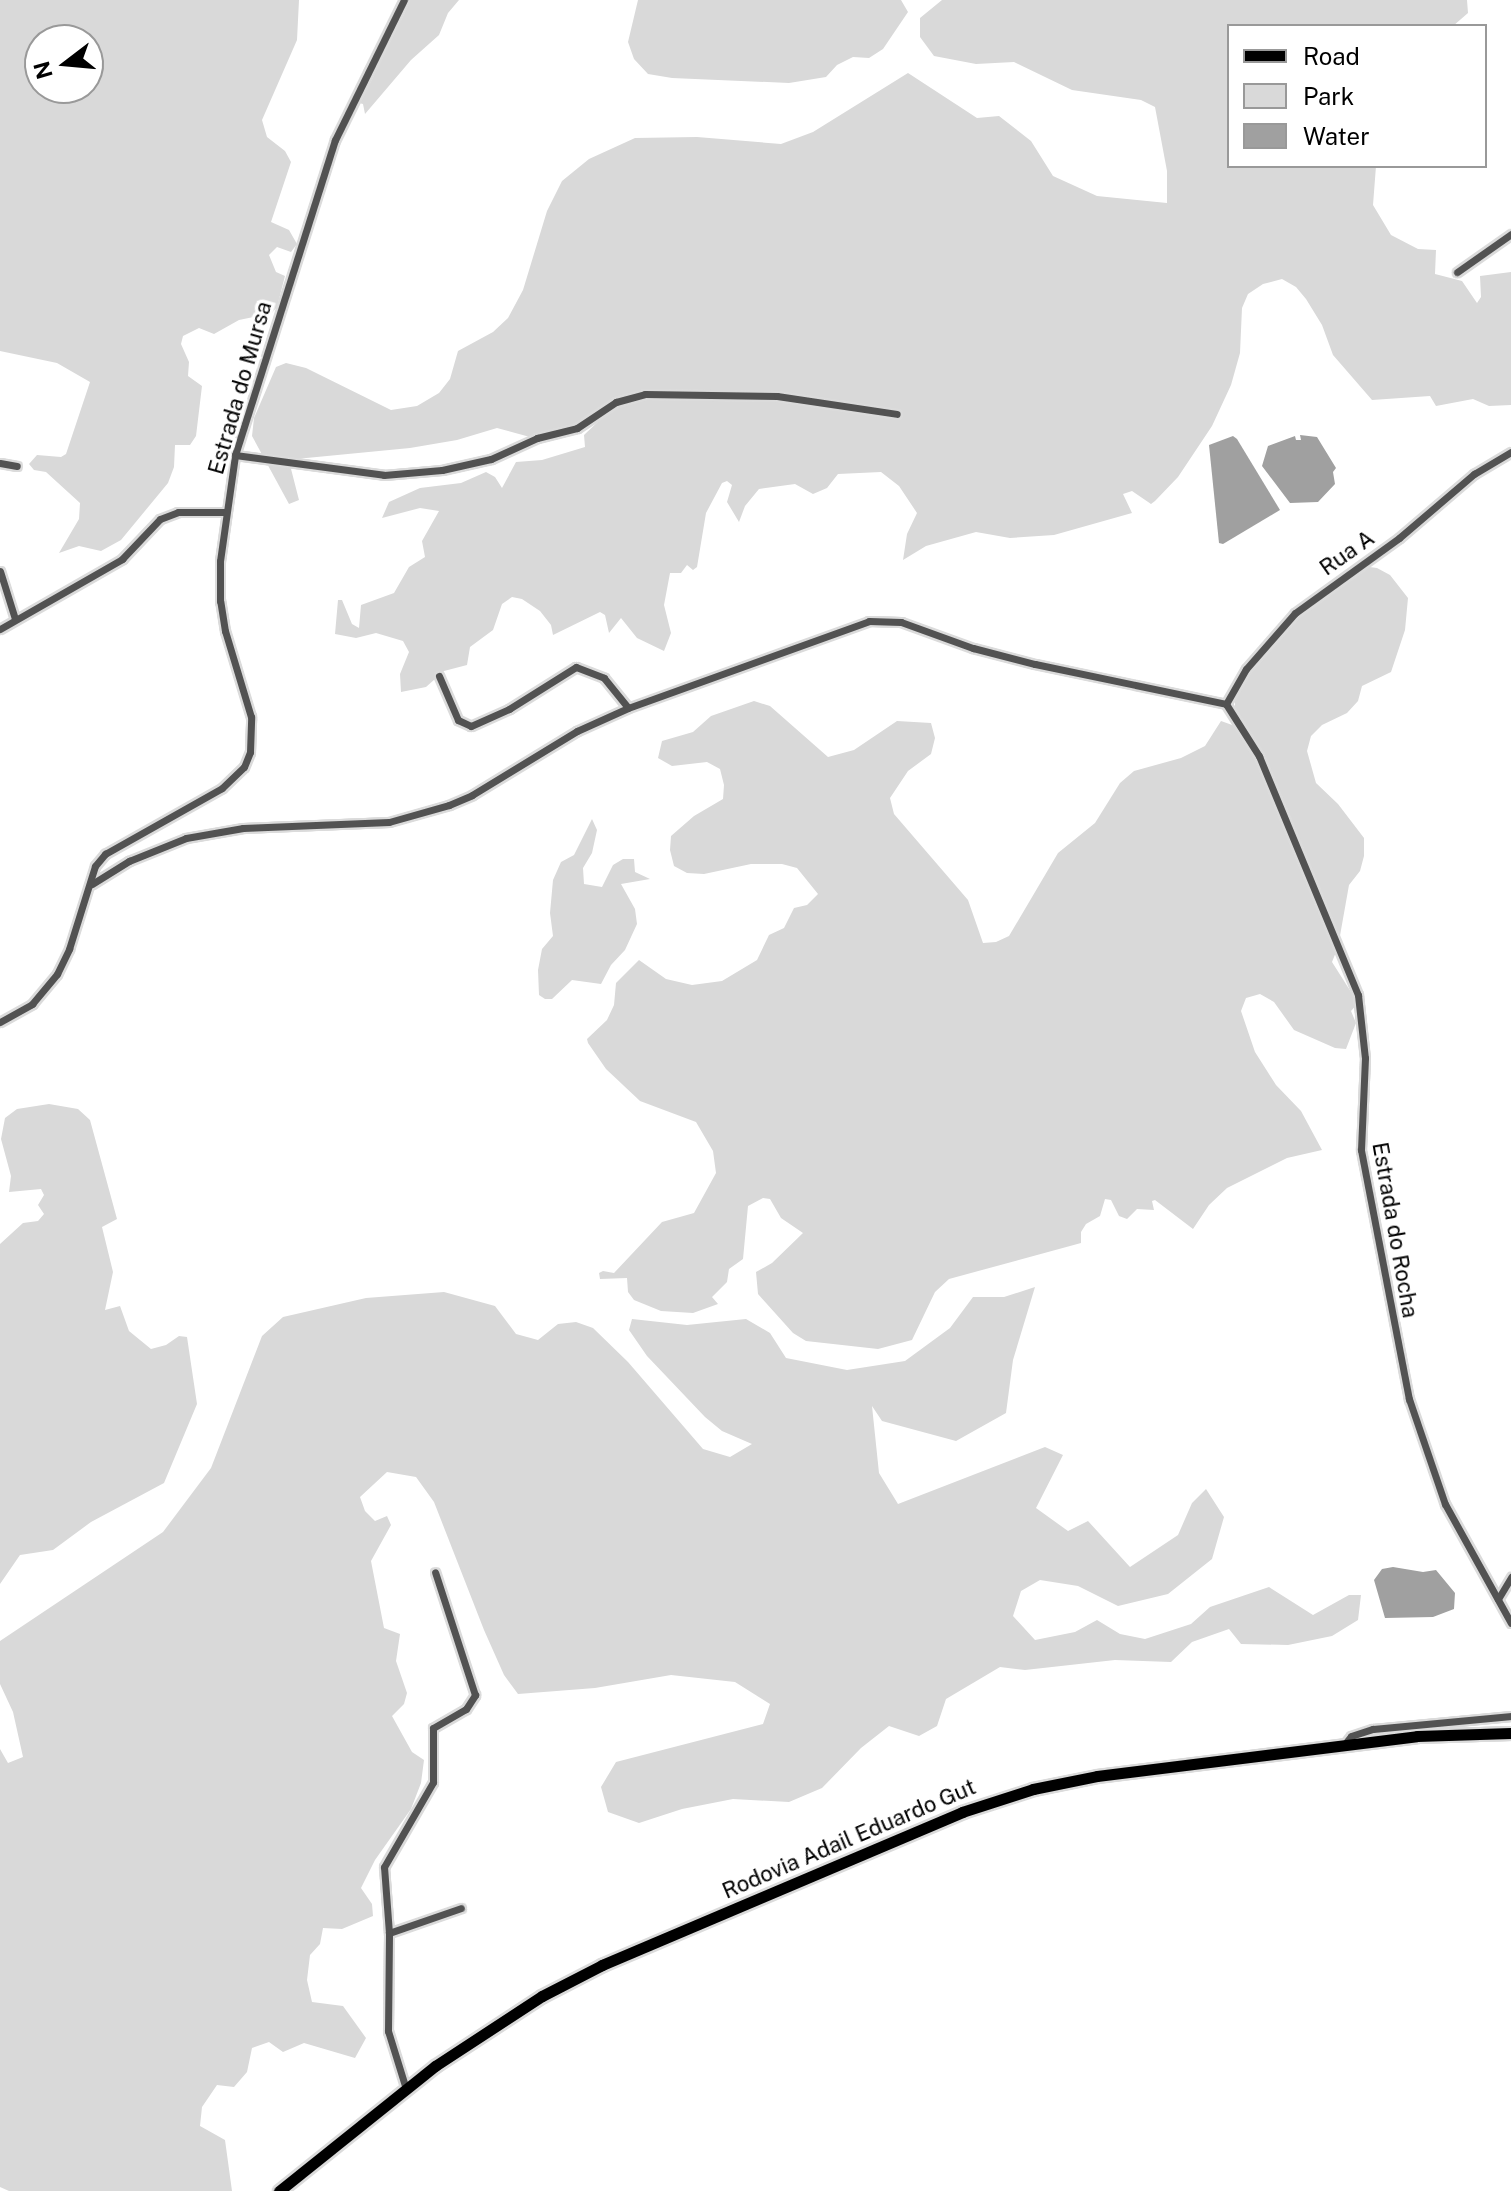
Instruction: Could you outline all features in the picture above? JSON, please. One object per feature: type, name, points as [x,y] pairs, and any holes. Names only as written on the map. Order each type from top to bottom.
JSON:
[{"type":"main road","name":"Rodovia Adail Eduardo Gut","points":[[279,2191],[479,2034],[570,1981],[962,1812],[1033,1789],[1097,1776],[1417,1736],[1511,1733]]},
{"type":"street","name":"Estrada do Mursa","points":[[0,1022],[32,1004],[47,988],[69,949],[92,884],[95,866],[105,854],[222,788],[244,767],[250,752],[251,717],[225,631],[220,601],[226,512],[235,455],[335,140],[404,0]]},
{"type":"street","points":[[1457,272],[1511,234]]},
{"type":"street","points":[[235,455],[384,475],[442,470],[491,459],[537,438],[568,432],[616,402],[645,394],[777,396],[897,414]]},
{"type":"street","name":"Rua A","points":[[1226,704],[1246,669],[1295,613],[1388,547],[1474,474],[1511,452]]},
{"type":"street","points":[[0,463],[17,466]]},
{"type":"street","points":[[0,629],[122,559],[160,519],[178,512],[226,512]]},
{"type":"street","points":[[0,571],[15,619]]},
{"type":"street","points":[[92,884],[144,853],[200,835],[243,828],[359,826],[428,812],[472,795],[577,731],[628,708],[852,626],[885,620],[901,622],[973,648],[1035,664],[1226,704]]},
{"type":"street","points":[[439,676],[458,720],[471,726],[509,709],[576,667],[604,678],[628,708]]},
{"type":"street","name":"Estrada do Rocha","points":[[1226,704],[1259,756],[1358,995],[1365,1058],[1359,1115],[1361,1150],[1409,1399],[1445,1504],[1511,1623]]},
{"type":"street","points":[[406,2089],[388,2031],[389,1933],[384,1867],[433,1782],[433,1728],[466,1709],[475,1695],[435,1572]]},
{"type":"street","points":[[1498,1599],[1511,1577]]},
{"type":"street","points":[[1344,1745],[1351,1736],[1373,1729],[1511,1716]]},
{"type":"street","points":[[389,1933],[461,1908]]},
{"type":"green space","points":[[0,0],[299,0],[297,40],[262,120],[267,137],[285,151],[291,162],[271,222],[289,230],[297,244],[291,252],[277,247],[269,255],[276,272],[285,276],[277,307],[272,313],[239,320],[214,334],[199,328],[183,336],[181,344],[189,362],[188,376],[202,386],[196,436],[190,445],[175,445],[174,467],[168,483],[121,540],[101,551],[79,546],[59,553],[79,519],[80,503],[46,472],[34,470],[29,464],[37,455],[61,457],[66,454],[90,382],[57,363],[0,351]]},
{"type":"green space","points":[[402,0],[459,0],[448,13],[439,35],[411,60],[365,114],[363,104],[351,101],[364,69]]},
{"type":"green space","points":[[638,0],[901,0],[908,12],[883,49],[869,58],[853,57],[837,65],[826,77],[789,83],[672,78],[648,74],[634,59],[628,42]]},
{"type":"green space","points":[[942,0],[1467,0],[1468,13],[1455,24],[1227,24],[1227,168],[1376,168],[1373,205],[1391,235],[1418,249],[1436,250],[1435,274],[1462,281],[1477,303],[1481,297],[1480,276],[1511,272],[1511,405],[1489,406],[1473,399],[1436,406],[1430,396],[1372,400],[1333,355],[1322,325],[1306,299],[1296,287],[1282,279],[1263,284],[1248,294],[1242,308],[1240,353],[1231,385],[1212,426],[1178,477],[1155,501],[1151,504],[1132,491],[1123,494],[1132,513],[1054,535],[1010,538],[976,532],[926,546],[903,560],[907,534],[917,513],[899,486],[881,472],[838,474],[827,488],[813,494],[795,484],[759,489],[745,506],[739,522],[727,502],[732,485],[727,481],[722,483],[706,513],[697,567],[693,570],[687,565],[681,573],[670,573],[664,605],[671,633],[664,651],[637,638],[621,618],[609,633],[605,615],[600,612],[553,635],[551,625],[540,611],[522,599],[512,597],[502,604],[493,630],[470,647],[467,665],[444,671],[426,687],[401,692],[400,674],[409,652],[403,641],[376,633],[356,638],[335,634],[338,600],[342,600],[352,624],[359,628],[361,605],[394,593],[409,567],[425,557],[422,541],[439,511],[420,508],[382,518],[389,502],[420,488],[461,483],[486,472],[495,477],[502,488],[516,462],[542,460],[585,447],[584,435],[605,415],[604,405],[578,424],[530,437],[497,428],[457,440],[410,448],[296,459],[290,465],[299,500],[289,504],[252,436],[254,418],[276,367],[286,363],[306,368],[391,410],[417,406],[439,393],[450,379],[458,351],[493,332],[508,318],[523,290],[547,211],[562,181],[589,159],[635,138],[697,137],[781,144],[813,132],[908,73],[977,118],[999,116],[1031,141],[1053,176],[1097,196],[1167,203],[1167,171],[1155,107],[1141,100],[1072,90],[1014,62],[976,64],[934,56],[920,37],[920,18]]},
{"type":"green space","points":[[1362,566],[1377,568],[1390,575],[1408,598],[1405,630],[1391,672],[1362,686],[1358,701],[1347,713],[1322,725],[1311,736],[1307,751],[1316,783],[1338,804],[1364,838],[1364,856],[1360,871],[1349,885],[1338,947],[1332,962],[1358,1003],[1351,1011],[1356,1023],[1346,1049],[1335,1048],[1294,1030],[1274,1002],[1260,994],[1246,998],[1241,1011],[1255,1052],[1276,1085],[1301,1111],[1322,1150],[1287,1158],[1227,1188],[1209,1205],[1193,1229],[1155,1200],[1152,1201],[1154,1210],[1137,1209],[1127,1219],[1119,1216],[1111,1200],[1105,1199],[1100,1216],[1086,1224],[1081,1232],[1081,1243],[949,1279],[935,1292],[912,1340],[878,1349],[806,1341],[793,1333],[758,1294],[756,1272],[772,1263],[803,1233],[781,1218],[770,1199],[763,1198],[748,1206],[743,1259],[729,1269],[727,1282],[712,1297],[718,1304],[693,1313],[661,1311],[634,1300],[628,1292],[627,1278],[600,1279],[599,1273],[614,1273],[662,1222],[694,1213],[716,1173],[713,1151],[696,1122],[640,1101],[606,1069],[588,1043],[587,1039],[607,1020],[614,1005],[616,983],[639,960],[666,979],[692,985],[722,981],[757,960],[769,935],[784,928],[794,908],[807,905],[818,894],[797,868],[782,864],[751,864],[704,874],[687,873],[674,866],[671,836],[694,816],[723,799],[724,785],[720,769],[707,762],[672,766],[658,758],[662,741],[693,732],[711,716],[754,701],[770,706],[828,757],[854,750],[897,721],[931,723],[935,738],[931,754],[908,771],[890,798],[894,814],[968,900],[983,943],[996,942],[1009,936],[1058,853],[1095,823],[1120,783],[1134,771],[1181,758],[1205,746],[1221,721],[1235,726],[1235,690],[1243,672],[1296,616]]},
{"type":"green space","points":[[592,819],[597,830],[592,853],[583,868],[584,884],[602,887],[613,865],[623,859],[634,859],[635,872],[650,879],[621,884],[635,909],[637,924],[625,950],[611,965],[601,984],[572,980],[552,999],[545,999],[539,995],[538,970],[542,949],[553,936],[550,913],[553,880],[561,862],[574,855]]},
{"type":"green space","points":[[49,1104],[78,1109],[90,1120],[117,1219],[102,1227],[113,1272],[105,1310],[120,1306],[129,1331],[151,1349],[166,1345],[179,1336],[187,1337],[197,1404],[164,1483],[91,1522],[53,1550],[20,1555],[0,1584],[0,1244],[23,1223],[38,1221],[44,1214],[38,1205],[44,1195],[41,1189],[9,1192],[11,1176],[1,1139],[5,1118],[17,1109]]},
{"type":"green space","points":[[1035,1287],[1013,1360],[1006,1413],[956,1441],[882,1421],[872,1406],[879,1473],[898,1504],[1045,1447],[1063,1455],[1036,1508],[1068,1531],[1088,1521],[1130,1567],[1178,1535],[1192,1503],[1206,1489],[1224,1517],[1212,1559],[1168,1594],[1118,1606],[1078,1586],[1040,1580],[1021,1591],[1013,1616],[1035,1640],[1075,1632],[1097,1620],[1120,1634],[1145,1639],[1191,1624],[1210,1607],[1269,1587],[1313,1615],[1349,1595],[1361,1595],[1358,1620],[1332,1636],[1288,1645],[1241,1644],[1229,1629],[1192,1642],[1171,1662],[1115,1660],[1025,1670],[1000,1667],[946,1699],[937,1726],[919,1736],[889,1726],[861,1748],[822,1788],[789,1802],[733,1799],[682,1809],[639,1823],[608,1812],[601,1787],[616,1762],[763,1724],[770,1704],[735,1682],[671,1675],[595,1688],[518,1694],[504,1675],[484,1630],[434,1502],[416,1477],[387,1472],[360,1497],[365,1511],[375,1521],[387,1516],[391,1525],[371,1561],[384,1628],[400,1634],[396,1661],[407,1693],[404,1704],[392,1716],[412,1752],[424,1760],[421,1783],[411,1809],[375,1860],[361,1888],[372,1904],[373,1916],[342,1929],[323,1928],[320,1944],[310,1955],[307,1980],[312,2002],[343,2006],[366,2038],[355,2058],[304,2043],[283,2052],[269,2042],[252,2048],[247,2072],[234,2087],[217,2085],[202,2107],[200,2126],[225,2140],[232,2191],[9,2191],[0,2187],[0,1749],[8,1763],[23,1757],[13,1712],[0,1684],[0,1641],[163,1532],[211,1468],[262,1336],[283,1317],[366,1298],[444,1292],[495,1306],[516,1334],[538,1340],[558,1324],[576,1322],[593,1328],[628,1362],[703,1449],[730,1457],[752,1444],[722,1431],[705,1417],[647,1356],[629,1330],[632,1319],[687,1325],[746,1319],[770,1333],[786,1358],[847,1370],[905,1361],[950,1328],[973,1297],[1004,1297]]},
{"type":"water","points":[[1300,435],[1317,437],[1336,468],[1333,472],[1335,484],[1318,502],[1290,503],[1262,466],[1268,446],[1295,436],[1296,440],[1301,440]]},
{"type":"water","points":[[1233,436],[1280,510],[1223,544],[1219,543],[1209,445]]},
{"type":"water","points":[[1393,1567],[1423,1572],[1436,1570],[1455,1593],[1454,1609],[1433,1617],[1385,1618],[1374,1580],[1382,1569]]}]
